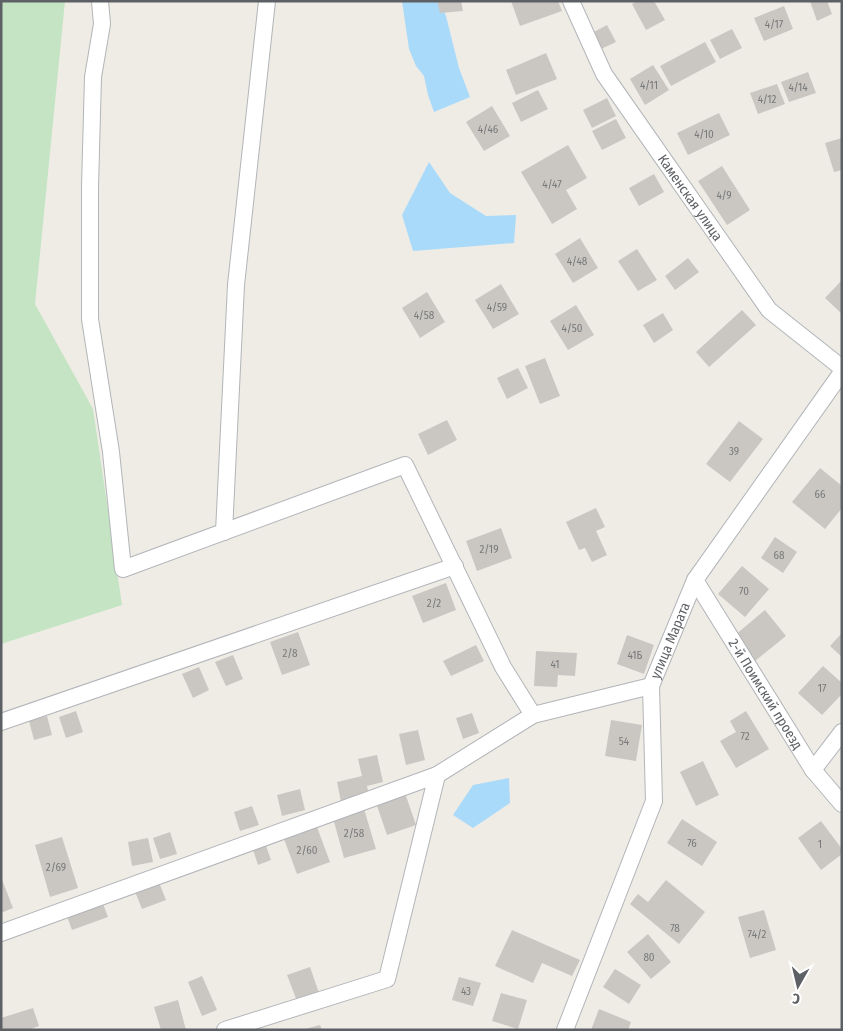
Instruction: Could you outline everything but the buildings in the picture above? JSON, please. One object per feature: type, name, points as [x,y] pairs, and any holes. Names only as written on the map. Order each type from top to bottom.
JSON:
[{"type":"street","points":[[100,1],[102,24],[93,77],[90,187],[90,319],[111,452],[123,569],[406,465],[503,667],[533,715]]},
{"type":"street","points":[[224,532],[236,285],[266,1]]},
{"type":"street","name":"Каменская улица","points":[[572,1],[604,74],[768,310],[842,370]]},
{"type":"street","name":"улица Марата","points":[[565,1030],[654,801],[651,686],[695,580],[842,370]]},
{"type":"street","points":[[1,722],[455,566]]},
{"type":"street","name":"2-й Поимский проезд","points":[[695,580],[813,770],[842,804]]},
{"type":"street","points":[[1,933],[437,775],[533,715],[651,686]]},
{"type":"street","points":[[813,770],[842,732]]},
{"type":"street","points":[[225,1030],[387,979],[437,775]]},
{"type":"green space","points":[[1,1],[65,1],[35,304],[93,409],[122,605],[1,644]]},
{"type":"water","points":[[402,1],[440,1],[446,16],[459,68],[470,97],[434,112],[424,76],[416,66],[409,49]]},
{"type":"water","points":[[429,162],[450,193],[486,216],[516,215],[514,243],[413,251],[402,215]]},
{"type":"water","points":[[509,778],[510,803],[473,828],[453,815],[473,785]]}]
